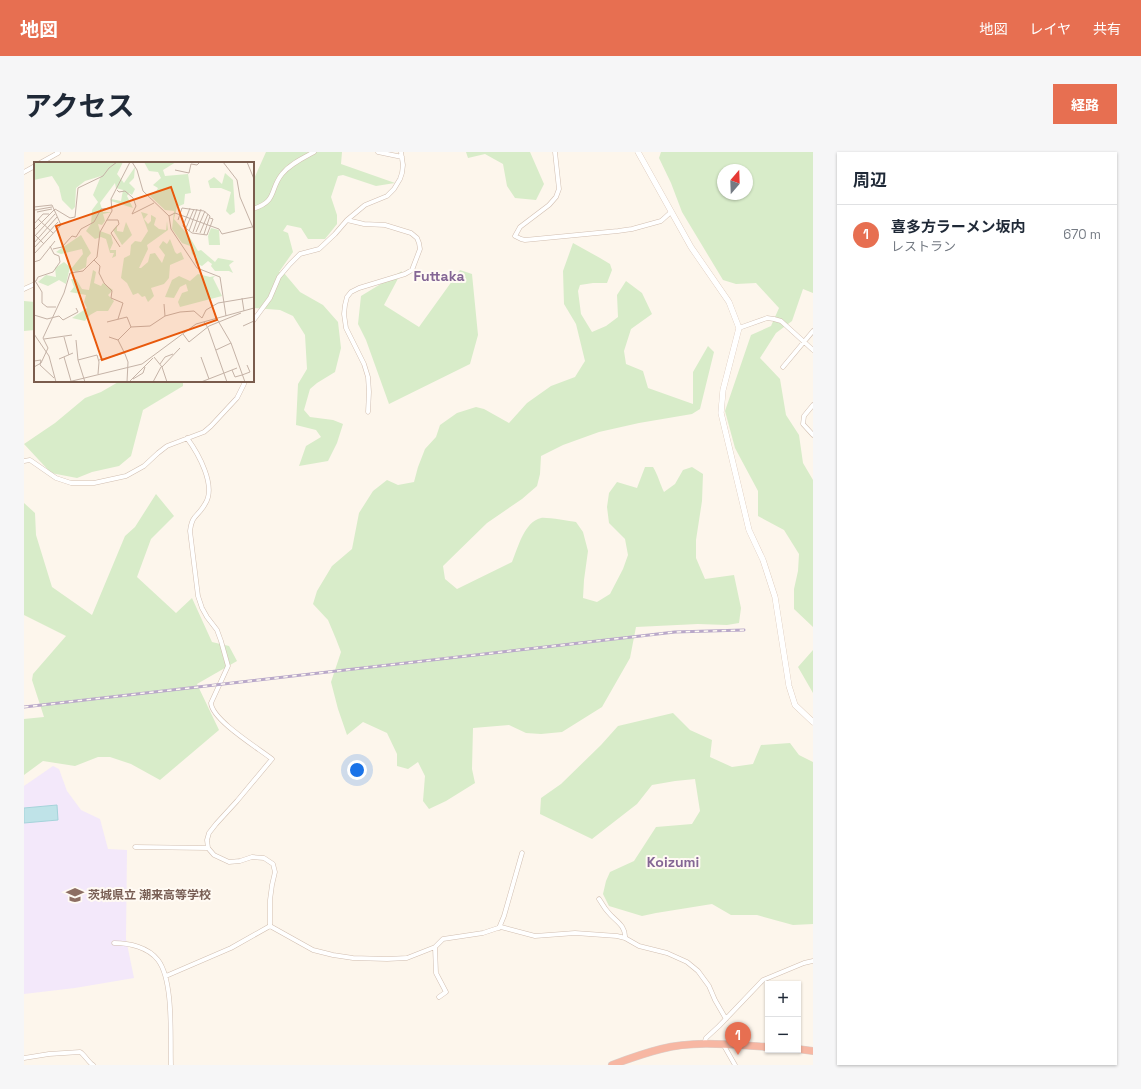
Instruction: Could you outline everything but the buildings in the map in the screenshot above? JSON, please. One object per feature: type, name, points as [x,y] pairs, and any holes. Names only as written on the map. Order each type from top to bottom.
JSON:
[{"type":"highway","points":[[612,1065],[661,1048],[684,1045],[723,1044],[765,1047]]},
{"type":"highway","points":[[801,1050],[813,1051]]},
{"type":"street","points":[[42,162],[58,153],[57,152]]},
{"type":"street","points":[[254,209],[262,206],[269,201],[281,175],[288,168],[314,152]]},
{"type":"street","points":[[378,152],[402,157]]},
{"type":"street","points":[[254,320],[270,298],[279,277],[300,254],[319,249],[347,220],[366,205],[386,196],[394,189],[400,179],[403,165],[400,152]]},
{"type":"street","points":[[555,152],[559,189],[556,197],[549,205],[520,227],[515,236],[525,240],[632,229],[661,221],[671,212]]},
{"type":"street","points":[[638,152],[690,247],[729,302],[739,328],[723,390],[721,413],[749,530],[763,560],[775,597],[789,686],[794,705],[813,722]]},
{"type":"street","points":[[24,172],[34,167]]},
{"type":"street","points":[[347,220],[364,224],[385,225],[411,233],[417,238],[420,249],[412,270],[405,274],[359,288],[351,292],[347,297],[344,314],[346,328],[364,364],[368,377],[368,412]]},
{"type":"street","points":[[24,289],[34,284]]},
{"type":"street","points":[[739,328],[767,318],[774,319],[781,322],[813,350]]},
{"type":"street","points":[[783,367],[813,331]]},
{"type":"street","points":[[24,461],[30,460],[35,462],[46,472],[56,478],[71,483],[94,483],[126,476],[144,466],[167,446],[204,432],[212,426],[237,398],[244,382]]},
{"type":"street","points":[[813,405],[804,416],[804,424],[813,435]]},
{"type":"street","points":[[187,438],[199,456],[208,485],[209,494],[206,504],[192,520],[190,531],[198,596],[207,618],[217,630],[228,666],[211,703],[211,708],[227,726],[272,759],[209,833],[207,840],[208,848],[214,855],[229,862],[240,861],[252,857],[264,858],[273,864],[276,872],[270,900],[270,926]]},
{"type":"street","points":[[134,847],[208,848]]},
{"type":"street","points":[[499,928],[504,916],[522,853]]},
{"type":"street","points":[[599,898],[608,912],[623,927],[626,932],[625,938]]},
{"type":"street","points":[[270,926],[313,950],[353,958],[407,958],[435,947],[443,939],[483,933],[501,927],[535,936],[575,933],[625,938],[639,946],[667,953],[687,962],[698,971],[709,986],[715,1000],[726,1018]]},
{"type":"street","points":[[166,976],[231,948],[270,926]]},
{"type":"street","points":[[114,942],[137,946],[150,952],[158,960],[166,976],[169,1002],[171,1065]]},
{"type":"street","points":[[435,947],[436,973],[446,992],[439,997]]},
{"type":"street","points":[[704,1044],[706,1038],[763,980],[804,963],[813,961]]},
{"type":"street","points":[[723,1044],[735,1065]]},
{"type":"street","points":[[24,1058],[49,1054],[80,1052],[93,1065]]},
{"type":"shaded area","name":"茨城県立 潮来高等学校","points":[[53,766],[59,769],[67,791],[81,810],[100,819],[108,849],[127,850],[126,939],[134,978],[75,988],[24,994],[24,786]]},
{"type":"green space","points":[[266,152],[342,152],[341,164],[395,183],[376,186],[343,175],[338,176],[331,197],[337,215],[337,224],[325,239],[308,239],[301,228],[287,225],[283,231],[288,233],[293,252],[279,272],[284,273],[300,292],[323,305],[338,322],[341,348],[335,372],[310,389],[304,410],[310,417],[333,420],[343,424],[337,443],[328,461],[299,466],[306,446],[321,437],[316,430],[296,425],[298,384],[307,369],[305,335],[293,316],[280,310],[254,308],[254,179]]},
{"type":"green space","points":[[466,152],[530,152],[544,184],[536,200],[515,198],[507,186],[503,164],[485,154],[468,158]]},
{"type":"green space","points":[[661,152],[813,152],[813,293],[803,289],[792,321],[776,333],[760,358],[780,379],[786,415],[799,435],[803,463],[813,480],[813,627],[794,609],[794,589],[798,571],[799,554],[784,530],[758,516],[758,491],[735,448],[725,411],[751,335],[771,326],[779,308],[756,283],[736,284],[723,280],[682,212],[671,183],[659,158]]},
{"type":"green space","points":[[573,243],[610,264],[612,270],[607,283],[580,285],[578,291],[581,314],[592,332],[606,326],[618,317],[617,295],[626,281],[642,293],[652,314],[631,329],[624,351],[626,364],[643,371],[648,388],[693,404],[693,372],[708,346],[714,352],[700,409],[692,414],[639,423],[599,432],[563,445],[541,456],[540,474],[537,486],[522,499],[487,523],[443,566],[445,579],[457,589],[512,562],[522,536],[535,520],[544,518],[563,520],[576,522],[583,532],[588,551],[583,598],[597,602],[610,594],[623,569],[628,555],[625,539],[609,523],[607,507],[609,493],[617,482],[637,488],[645,467],[653,467],[664,492],[675,484],[683,470],[692,467],[703,474],[702,501],[696,540],[696,558],[705,579],[734,575],[741,608],[739,623],[727,625],[698,624],[636,627],[630,658],[602,707],[562,732],[541,734],[526,733],[509,725],[473,728],[472,769],[475,783],[446,801],[429,809],[423,801],[425,776],[418,762],[408,769],[397,766],[397,754],[387,733],[363,722],[347,735],[331,682],[341,652],[328,620],[313,604],[317,591],[332,566],[352,549],[359,513],[373,491],[387,480],[398,485],[414,482],[425,449],[436,437],[440,425],[457,413],[476,407],[484,409],[509,423],[527,403],[551,386],[575,377],[585,361],[576,324],[564,304],[563,271]]},
{"type":"green space","points":[[460,270],[472,274],[478,335],[470,364],[389,404],[366,340],[358,324],[361,296],[402,271],[384,305],[419,327]]},
{"type":"green space","points":[[24,301],[34,302],[34,330],[24,331]]},
{"type":"green space","points":[[118,382],[183,382],[183,386],[143,410],[131,456],[119,466],[92,472],[77,478],[51,473],[24,444],[55,423],[85,398],[101,392]]},
{"type":"green space","points":[[156,494],[174,516],[151,539],[137,577],[176,613],[192,598],[212,642],[229,646],[237,661],[197,684],[219,730],[160,780],[131,764],[110,757],[98,757],[75,766],[43,761],[24,775],[24,719],[44,717],[32,680],[33,674],[66,636],[24,615],[24,503],[35,513],[36,535],[52,587],[92,615],[125,536],[135,527]]},
{"type":"green space","points":[[813,650],[813,693],[798,667]]},
{"type":"green space","points":[[673,713],[690,730],[712,740],[710,757],[732,767],[753,764],[761,745],[790,743],[799,755],[813,762],[813,924],[793,925],[757,915],[731,915],[712,904],[642,916],[609,906],[603,894],[610,872],[634,861],[656,827],[692,824],[700,811],[695,779],[652,785],[637,804],[592,839],[540,814],[541,798],[561,784],[618,726]]},
{"type":"water","points":[[57,805],[58,820],[24,823],[24,808]]},
{"type":"railway","points":[[24,707],[675,632],[744,630]]},
{"type":"place","name":"茨城県立 潮来高等学校","points":[[75,895]]},
{"type":"place","name":"喜多方ラーメン坂内","points":[[738,1055]]},
{"type":"district","name":"Futtaka","points":[[439,276]]},
{"type":"district","name":"Koizumi","points":[[673,862]]}]
